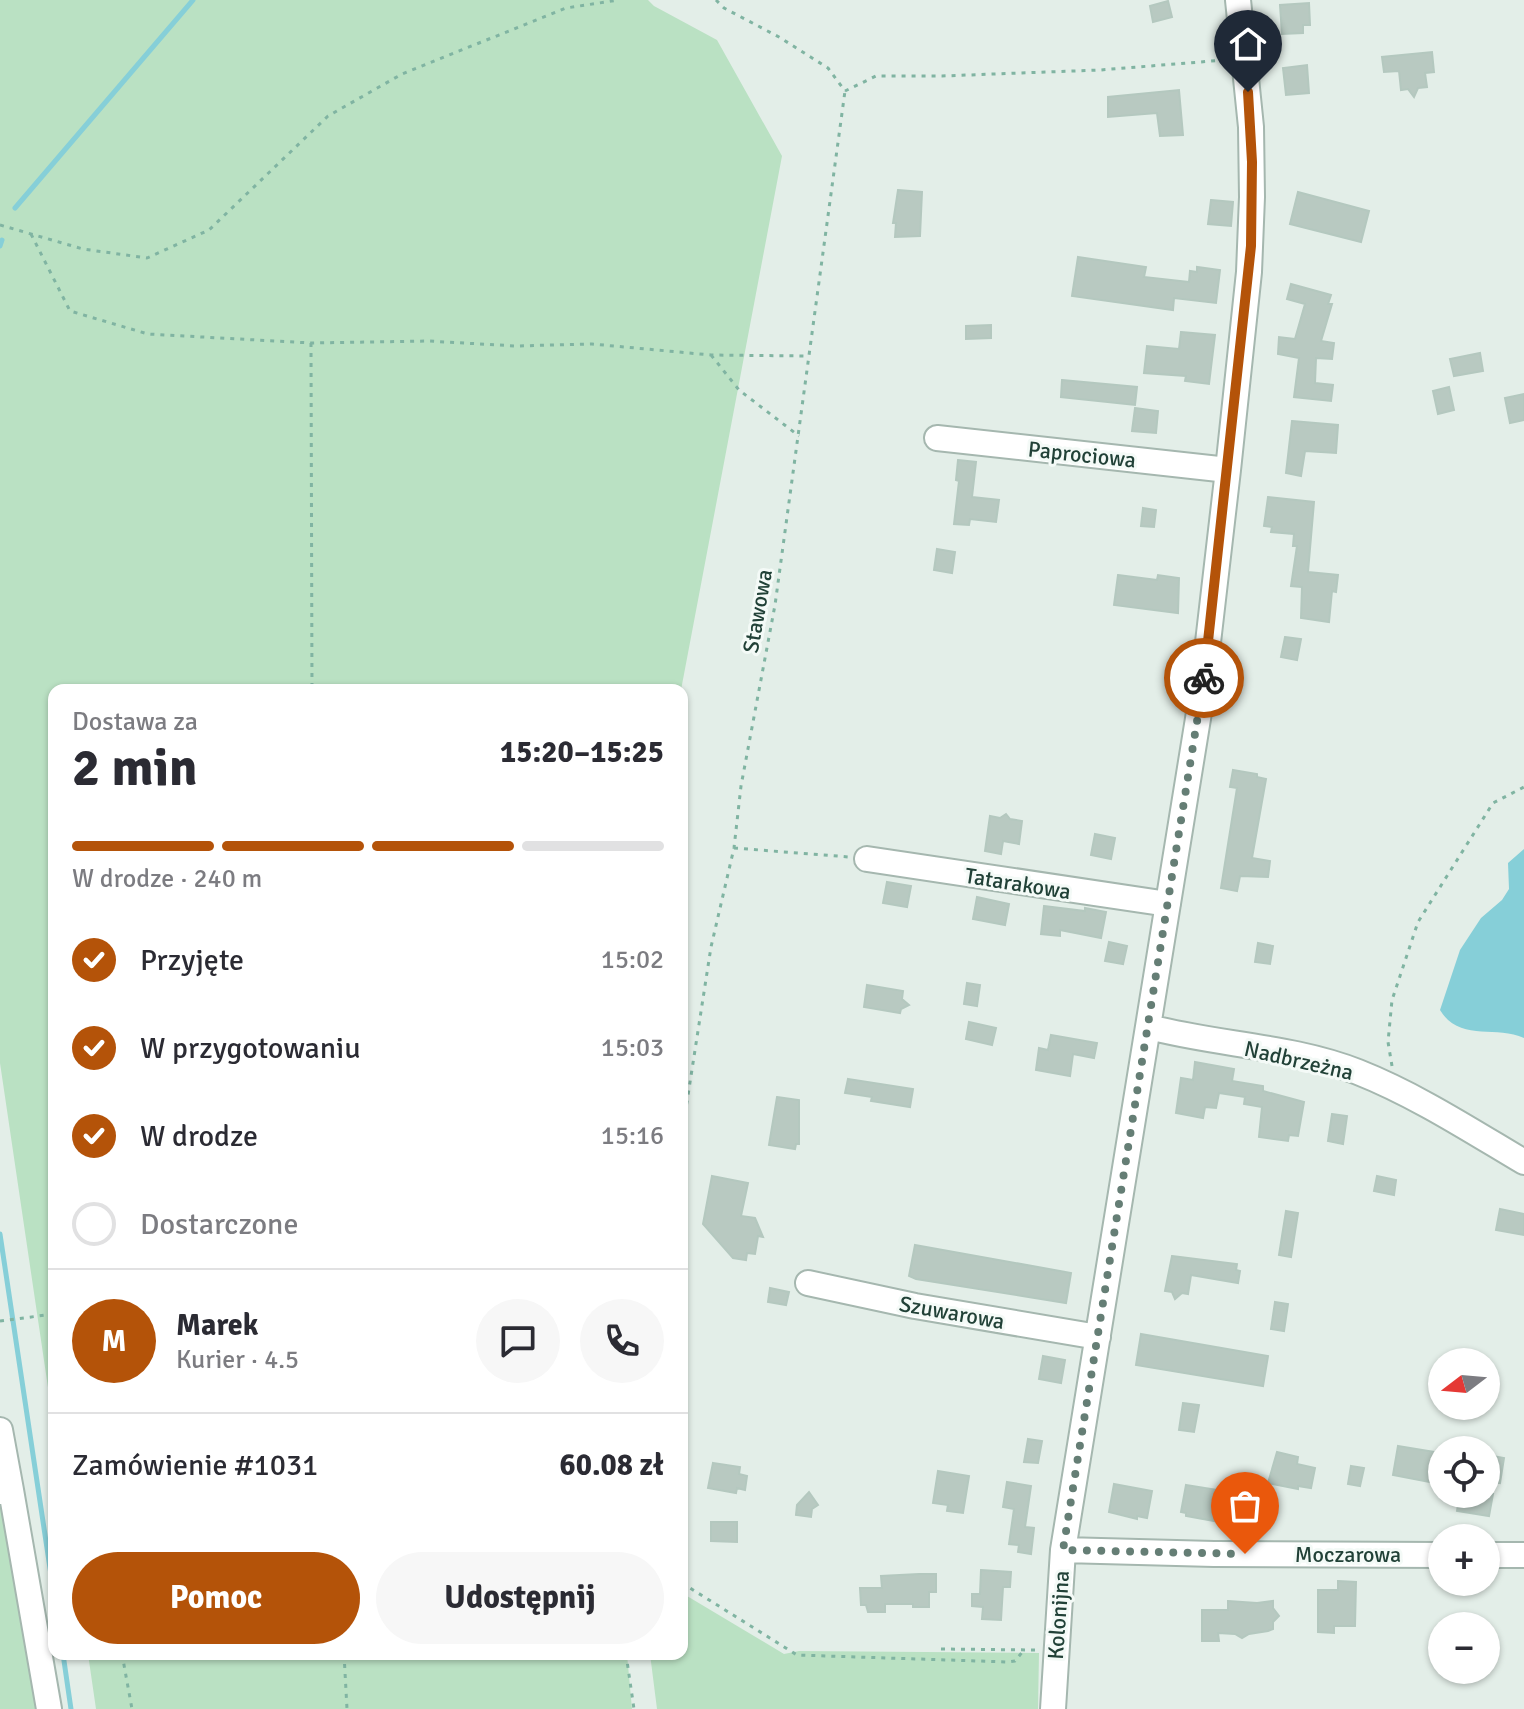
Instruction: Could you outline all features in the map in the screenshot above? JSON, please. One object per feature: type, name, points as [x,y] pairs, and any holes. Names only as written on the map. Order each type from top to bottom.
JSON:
[{"type":"street","name":"Kolonijna","points":[[1053,1709],[1063,1550],[1202,694],[1228,470],[1251,246],[1252,162],[1238,0]]},
{"type":"street","name":"Paprociowa","points":[[937,438],[1228,470]]},
{"type":"street","name":"Tatarakowa","points":[[867,859],[1168,904]]},
{"type":"street","name":"Nadbrzeżna","points":[[1149,1027],[1254,1049],[1287,1052],[1356,1071],[1423,1103],[1524,1162]]},
{"type":"street","name":"Szuwarowa","points":[[808,1283],[915,1306],[1098,1337]]},
{"type":"street","points":[[0,1430],[6,1491],[49,1709]]},
{"type":"street","name":"Moczarowa","points":[[1063,1550],[1428,1555]]},
{"type":"street","points":[[1500,1555],[1524,1555]]},
{"type":"path","points":[[0,225],[83,249],[147,258],[209,230],[328,116],[402,74],[566,8],[619,0]]},
{"type":"path","points":[[716,0],[724,8],[828,68],[845,91],[876,76],[1100,70],[1245,58]]},
{"type":"path","name":"Stawowa","points":[[688,1095],[711,947],[734,848],[741,786],[775,605],[845,91]]},
{"type":"path","points":[[31,234],[70,311],[148,334],[311,343],[428,341],[516,346],[592,344],[711,355],[808,356]]},
{"type":"path","points":[[311,343],[312,684]]},
{"type":"path","points":[[711,355],[739,390],[799,436]]},
{"type":"path","points":[[1396,1090],[1388,1042],[1392,1000],[1418,922],[1493,803],[1524,787]]},
{"type":"path","points":[[734,848],[867,859]]},
{"type":"path","points":[[0,1321],[48,1315]]},
{"type":"path","points":[[688,1587],[797,1655],[1008,1662],[1015,1661],[1024,1650]]},
{"type":"path","points":[[941,1649],[1056,1652]]},
{"type":"path","points":[[123,1660],[132,1709]]},
{"type":"path","points":[[344,1660],[347,1709]]},
{"type":"path","points":[[627,1660],[634,1709]]},
{"type":"green space","points":[[0,0],[648,0],[717,40],[782,156],[682,684],[48,684],[48,1387],[0,1063]]},
{"type":"green space","points":[[0,1506],[4,1507],[37,1709],[0,1709]]},
{"type":"green space","points":[[688,1597],[784,1654],[799,1651],[1039,1653],[1038,1709],[657,1709],[651,1660],[688,1660]]},
{"type":"green space","points":[[89,1660],[628,1660],[632,1709],[96,1709]]},
{"type":"water","points":[[1524,849],[1524,1038],[1457,1026],[1440,1010],[1460,950],[1481,918],[1502,900],[1509,889],[1508,863]]},
{"type":"building","points":[[1168,1],[1172,17],[1153,22],[1150,6]]},
{"type":"building","points":[[1309,3],[1310,25],[1303,25],[1303,33],[1282,34],[1280,5]]},
{"type":"building","points":[[1432,52],[1434,72],[1425,73],[1427,87],[1418,88],[1414,97],[1408,89],[1401,90],[1399,71],[1384,72],[1382,57]]},
{"type":"building","points":[[1307,65],[1309,93],[1286,95],[1283,68]]},
{"type":"building","points":[[1179,90],[1183,135],[1160,136],[1157,113],[1108,117],[1108,97]]},
{"type":"building","points":[[898,190],[922,192],[920,236],[895,237],[896,223],[893,223]]},
{"type":"building","points":[[1298,192],[1369,211],[1361,242],[1290,224]]},
{"type":"building","points":[[1211,200],[1233,202],[1231,226],[1208,224]]},
{"type":"building","points":[[1078,257],[1146,267],[1144,277],[1189,282],[1190,271],[1197,272],[1197,267],[1220,270],[1216,303],[1174,298],[1173,310],[1072,296]]},
{"type":"building","points":[[1291,284],[1331,295],[1328,304],[1332,304],[1321,341],[1334,343],[1332,359],[1316,358],[1315,383],[1333,385],[1331,401],[1294,397],[1299,358],[1278,354],[1279,337],[1295,339],[1305,304],[1287,299]]},
{"type":"building","points":[[991,325],[991,338],[966,339],[966,326]]},
{"type":"building","points":[[1181,332],[1215,335],[1209,384],[1185,381],[1186,376],[1144,373],[1147,346],[1179,349]]},
{"type":"building","points":[[1480,353],[1483,371],[1454,376],[1450,359]]},
{"type":"building","points":[[1062,380],[1137,387],[1135,405],[1061,397]]},
{"type":"building","points":[[1449,387],[1454,410],[1438,414],[1433,391]]},
{"type":"building","points":[[1524,394],[1524,420],[1510,423],[1505,398]]},
{"type":"building","points":[[1135,408],[1158,411],[1156,433],[1132,431]]},
{"type":"building","points":[[1292,421],[1338,425],[1336,453],[1305,451],[1301,476],[1286,473]]},
{"type":"building","points":[[958,460],[976,462],[972,497],[999,500],[996,522],[970,519],[969,525],[954,524]]},
{"type":"building","points":[[1268,497],[1314,502],[1308,572],[1338,575],[1336,592],[1332,591],[1329,622],[1301,618],[1302,587],[1291,586],[1297,546],[1293,546],[1294,534],[1271,532],[1272,527],[1264,526]]},
{"type":"building","points":[[1143,508],[1156,510],[1154,527],[1141,526]]},
{"type":"building","points":[[937,549],[955,552],[952,573],[934,570]]},
{"type":"building","points":[[1118,575],[1157,580],[1158,575],[1179,578],[1178,613],[1114,605]]},
{"type":"building","points":[[1285,637],[1301,639],[1297,660],[1281,657]]},
{"type":"building","points":[[1233,770],[1257,774],[1257,777],[1266,779],[1252,858],[1270,861],[1268,877],[1240,876],[1237,891],[1221,888],[1237,788],[1230,787]]},
{"type":"building","points":[[1006,814],[1010,819],[1022,821],[1019,844],[1003,841],[1001,854],[985,851],[990,816],[1000,818]]},
{"type":"building","points":[[1095,834],[1115,838],[1111,859],[1091,855]]},
{"type":"building","points":[[887,882],[911,886],[907,907],[883,903]]},
{"type":"building","points":[[977,897],[1009,904],[1005,925],[973,919]]},
{"type":"building","points":[[1044,906],[1106,912],[1101,938],[1060,930],[1060,936],[1041,934]]},
{"type":"building","points":[[1109,942],[1127,946],[1123,964],[1105,961]]},
{"type":"building","points":[[1258,943],[1273,946],[1270,964],[1255,962]]},
{"type":"building","points":[[967,983],[980,985],[977,1006],[964,1004]]},
{"type":"building","points":[[867,985],[903,991],[902,999],[909,1005],[900,1013],[864,1007]]},
{"type":"building","points":[[969,1022],[996,1028],[992,1045],[966,1039]]},
{"type":"building","points":[[1051,1035],[1097,1043],[1094,1058],[1073,1054],[1070,1076],[1036,1070],[1039,1048],[1048,1050]]},
{"type":"building","points":[[1195,1062],[1234,1069],[1232,1081],[1263,1086],[1263,1091],[1304,1102],[1298,1136],[1289,1135],[1288,1141],[1259,1137],[1262,1107],[1244,1104],[1245,1097],[1219,1093],[1216,1108],[1205,1107],[1203,1118],[1176,1113],[1181,1078],[1193,1080]]},
{"type":"building","points":[[848,1079],[913,1089],[910,1107],[845,1093]]},
{"type":"building","points":[[777,1097],[799,1100],[799,1144],[795,1149],[769,1145]]},
{"type":"building","points":[[1332,1114],[1347,1116],[1343,1144],[1328,1141]]},
{"type":"building","points":[[712,1176],[748,1183],[741,1216],[755,1218],[763,1237],[758,1236],[755,1254],[747,1253],[746,1260],[733,1258],[703,1224]]},
{"type":"building","points":[[1377,1176],[1396,1180],[1394,1195],[1374,1191]]},
{"type":"building","points":[[1500,1209],[1524,1214],[1524,1235],[1496,1230]]},
{"type":"building","points":[[1286,1211],[1298,1213],[1291,1257],[1279,1255]]},
{"type":"building","points":[[915,1245],[1071,1273],[1066,1303],[916,1279],[909,1276]]},
{"type":"building","points":[[1172,1256],[1237,1264],[1236,1270],[1240,1271],[1238,1283],[1191,1275],[1188,1294],[1182,1293],[1175,1299],[1172,1292],[1165,1291]]},
{"type":"building","points":[[770,1288],[789,1292],[786,1305],[768,1302]]},
{"type":"building","points":[[1275,1302],[1288,1304],[1284,1331],[1271,1329]]},
{"type":"building","points":[[1141,1334],[1268,1356],[1263,1386],[1136,1365]]},
{"type":"building","points":[[1043,1356],[1065,1360],[1061,1383],[1039,1379]]},
{"type":"building","points":[[1183,1403],[1199,1405],[1194,1432],[1179,1430]]},
{"type":"building","points":[[1028,1439],[1042,1441],[1038,1463],[1024,1462]]},
{"type":"building","points":[[1398,1446],[1428,1451],[1428,1482],[1393,1475]]},
{"type":"building","points":[[1277,1452],[1298,1457],[1297,1464],[1315,1468],[1311,1488],[1298,1486],[1298,1489],[1268,1483]]},
{"type":"building","points":[[1500,1457],[1504,1458],[1500,1483]]},
{"type":"building","points":[[713,1463],[740,1467],[739,1474],[747,1476],[745,1490],[737,1488],[736,1493],[708,1488]]},
{"type":"building","points":[[1351,1466],[1364,1468],[1360,1486],[1348,1484]]},
{"type":"building","points":[[938,1471],[969,1476],[963,1513],[947,1511],[948,1505],[933,1503]]},
{"type":"building","points":[[1007,1482],[1031,1486],[1025,1527],[1034,1528],[1031,1554],[1018,1552],[1019,1545],[1009,1544],[1014,1509],[1003,1507]]},
{"type":"building","points":[[1114,1484],[1152,1491],[1147,1518],[1137,1516],[1137,1519],[1109,1512]]},
{"type":"building","points":[[1186,1485],[1224,1491],[1219,1519],[1214,1518],[1214,1521],[1186,1516],[1181,1512]]},
{"type":"building","points":[[809,1492],[818,1505],[812,1509],[811,1517],[796,1515],[797,1505]]},
{"type":"building","points":[[1458,1508],[1490,1508],[1489,1516],[1457,1511]]},
{"type":"building","points":[[711,1522],[737,1522],[737,1542],[711,1541]]},
{"type":"building","points":[[981,1570],[1011,1572],[1010,1587],[1003,1587],[1001,1620],[982,1619],[983,1607],[972,1606],[972,1594],[980,1594]]},
{"type":"building","points":[[936,1574],[936,1592],[929,1592],[929,1607],[885,1604],[885,1612],[868,1612],[866,1605],[861,1605],[860,1588],[882,1588],[881,1576]]},
{"type":"building","points":[[1338,1581],[1356,1582],[1355,1626],[1334,1626],[1334,1633],[1318,1632],[1318,1590],[1338,1590]]},
{"type":"building","points":[[1228,1601],[1273,1601],[1273,1608],[1279,1616],[1273,1622],[1273,1629],[1268,1631],[1242,1638],[1235,1634],[1218,1633],[1219,1641],[1202,1641],[1202,1610],[1228,1610]]},
{"type":"waterway","points":[[15,208],[193,0]]},
{"type":"waterway","points":[[0,246],[2,240]]},
{"type":"waterway","points":[[0,1234],[48,1555]]},
{"type":"waterway","points":[[64,1660],[71,1709]]},
{"type":"way so far","points":[[1204,678],[1063,1550],[1245,1554]]},
{"type":"route","points":[[1204,678],[1251,246],[1252,162],[1248,92]]}]
